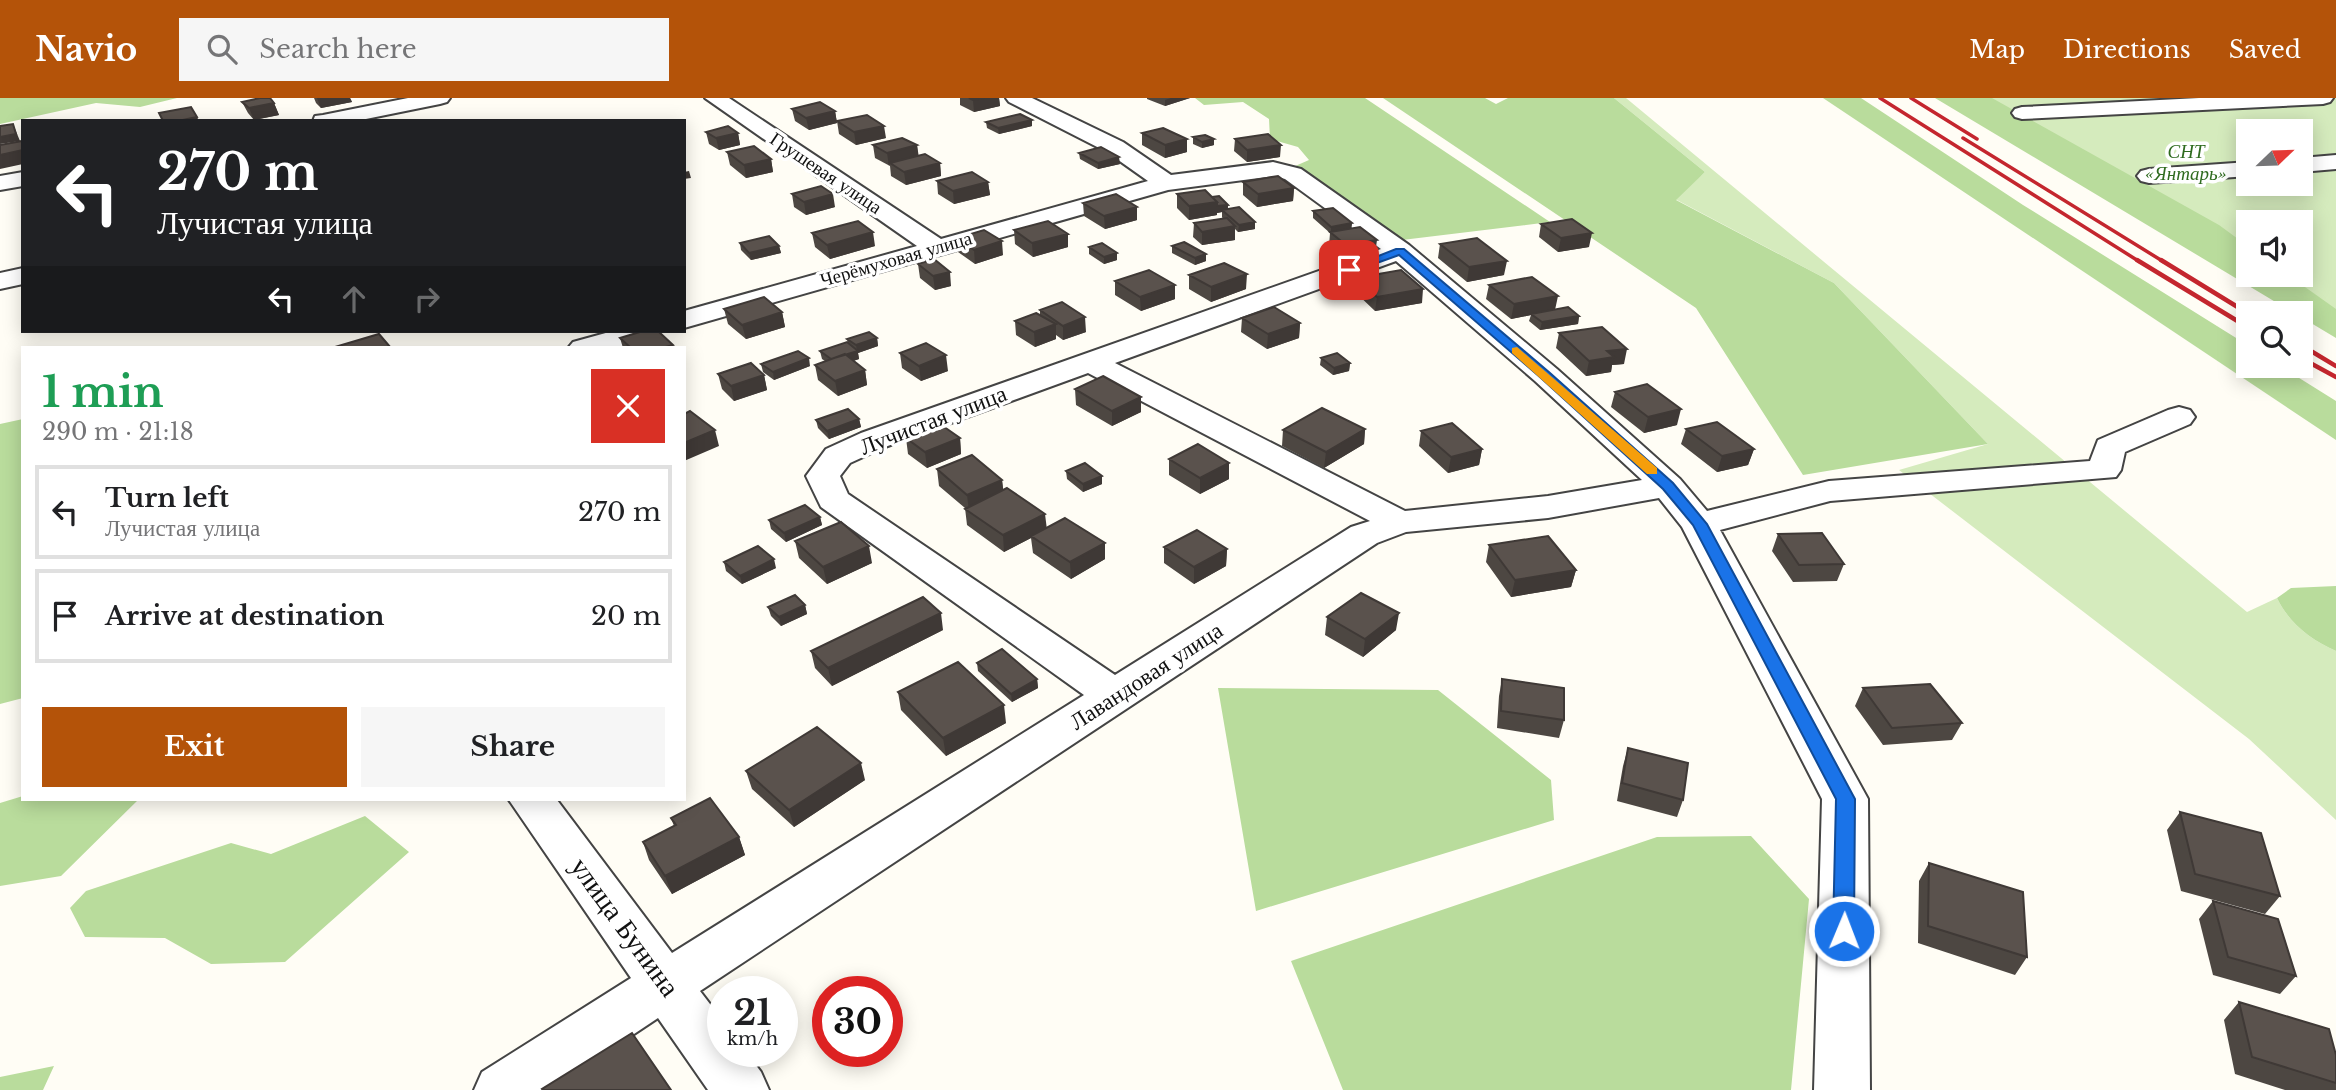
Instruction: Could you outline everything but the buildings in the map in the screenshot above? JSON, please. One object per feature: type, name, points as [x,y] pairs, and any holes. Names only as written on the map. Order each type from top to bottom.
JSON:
[{"type":"street","points":[[333,119],[440,98]]},
{"type":"street","name":"Грушевая улица","points":[[715,98],[937,248]]},
{"type":"street","points":[[1016,98],[1115,147],[1166,183]]},
{"type":"street","points":[[2022,113],[2323,98]]},
{"type":"street","points":[[2314,164],[2336,162]]},
{"type":"street","name":"Черёмуховая улица","points":[[686,319],[1166,183],[1273,169],[1293,174],[1400,251]]},
{"type":"street","points":[[2149,176],[2236,170]]},
{"type":"street","points":[[0,183],[21,179]]},
{"type":"street","points":[[1400,251],[1546,375],[1668,486],[1699,524],[1845,799],[1842,1090]]},
{"type":"street","name":"Лучистая улица","points":[[1115,696],[833,499],[822,476],[838,456],[873,440],[1400,251]]},
{"type":"street","points":[[0,281],[21,276]]},
{"type":"street","points":[[590,346],[638,333]]},
{"type":"street","points":[[1090,362],[1400,522]]},
{"type":"street","points":[[1699,524],[1829,491],[2104,470],[2110,447],[2179,417]]},
{"type":"street","name":"Лавандовая улица","points":[[502,1090],[1364,535],[1400,522],[1548,507],[1668,486]]},
{"type":"street","name":"улица Бунина","points":[[533,801],[668,985],[741,1090]]},
{"type":"green space","points":[[0,98],[177,98],[140,107],[96,103],[0,124]]},
{"type":"green space","points":[[1195,98],[1365,98],[1550,222],[1402,240],[1293,167],[1309,160],[1298,147],[1270,139],[1269,119],[1243,102],[1204,105]]},
{"type":"green space","points":[[1383,98],[1485,98],[1496,104],[1508,98],[1614,98],[1705,172],[1676,200],[1834,283],[1988,444],[1803,475],[1696,308]]},
{"type":"green space","points":[[1614,98],[1626,98],[2247,612],[2277,598],[2302,630],[2336,651],[2336,820],[2249,739],[1899,470],[1988,444],[1834,283],[1675,199],[1705,172]]},
{"type":"green space","points":[[1823,98],[1861,98],[2023,205],[2236,338],[2236,373]]},
{"type":"green space","points":[[1935,98],[1992,98],[2219,225],[2236,237],[2236,278]]},
{"type":"green space","name":"СНТ «Янтарь»","points":[[1950,98],[2336,98],[2336,321],[2313,308],[2313,301],[2301,301],[2276,287],[2313,287],[2313,210],[2236,210],[2236,263]]},
{"type":"green space","points":[[2251,287],[2305,287],[2336,309],[2336,338],[2313,324],[2313,301],[2274,301]]},
{"type":"green space","points":[[2243,378],[2299,378],[2336,401],[2336,440]]},
{"type":"green space","points":[[21,419],[21,699],[0,704],[0,424]]},
{"type":"green space","points":[[2336,586],[2336,651],[2302,630],[2277,598],[2291,588]]},
{"type":"green space","points":[[1218,688],[1438,690],[1551,780],[1554,820],[1256,911]]},
{"type":"green space","points":[[21,797],[21,801],[137,801],[61,876],[0,886],[0,803]]},
{"type":"green space","points":[[365,816],[409,852],[285,962],[211,964],[165,938],[85,937],[70,908],[86,891],[231,843],[271,854]]},
{"type":"green space","points":[[1751,836],[1809,899],[1791,1090],[1343,1090],[1291,961],[1657,837]]},
{"type":"green space","points":[[54,1066],[43,1090],[0,1090],[0,1077]]},
{"type":"railway","points":[[1880,98],[2140,262]]},
{"type":"railway","points":[[1911,98],[1977,139]]},
{"type":"railway","points":[[1963,138],[2164,262]]},
{"type":"railway","points":[[2137,260],[2236,320]]},
{"type":"railway","points":[[2161,260],[2236,306]]},
{"type":"railway","points":[[2313,352],[2336,366]]},
{"type":"railway","points":[[2313,365],[2336,377]]},
{"type":"slow traffic","points":[[1517,350],[1652,471]]},
{"type":"route","points":[[1349,270],[1400,251],[1546,375],[1668,486],[1699,524],[1845,799],[1844,931]]}]
